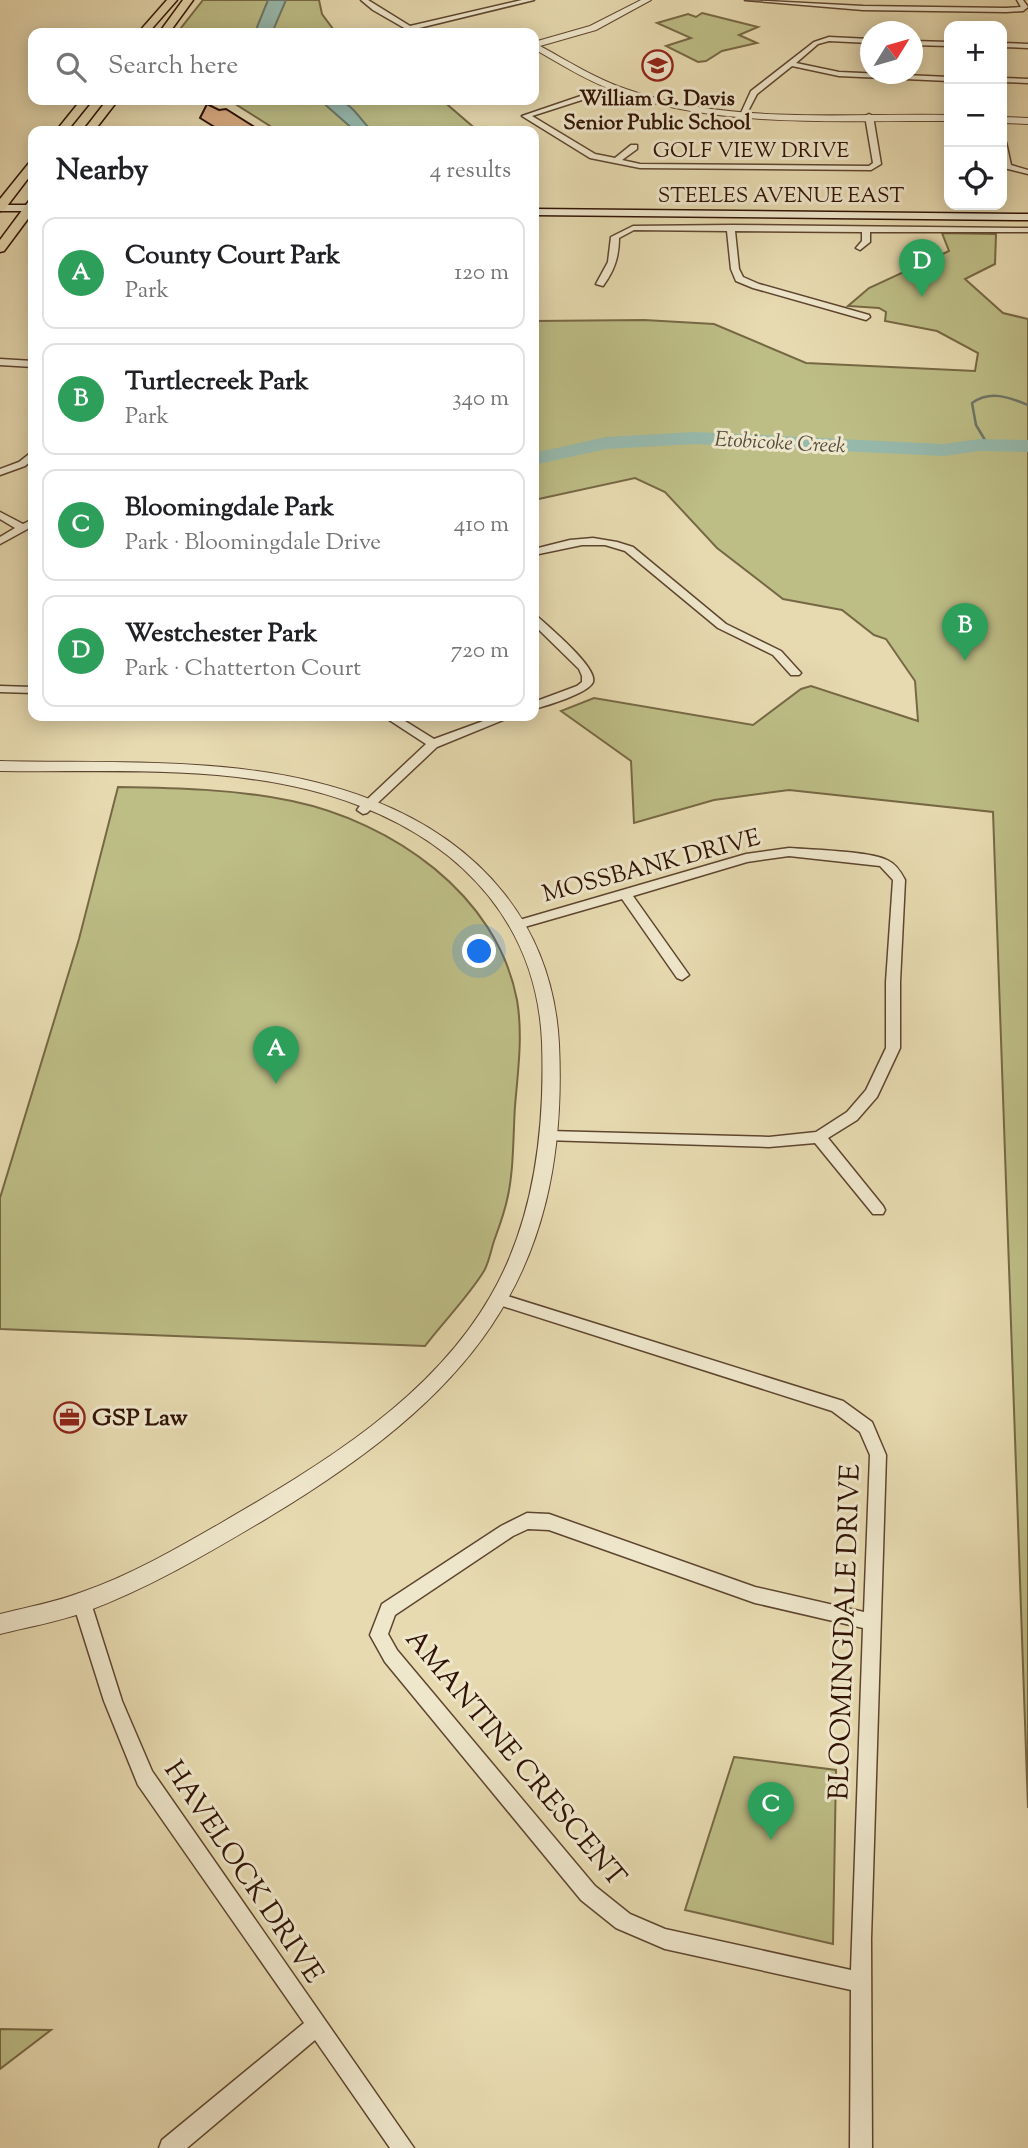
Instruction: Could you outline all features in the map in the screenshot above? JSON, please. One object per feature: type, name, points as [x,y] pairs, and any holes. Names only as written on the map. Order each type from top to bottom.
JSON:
[{"type":"main road","points":[[147,28],[172,0]]},
{"type":"main road","points":[[167,28],[188,0]]},
{"type":"main road","points":[[65,126],[82,105]]},
{"type":"main road","points":[[92,126],[109,105]]},
{"type":"main road","points":[[28,172],[3,193],[0,207],[28,207]]},
{"type":"main road","points":[[3,193],[28,205]]},
{"type":"main road","name":"STEELES AVENUE EAST","points":[[539,205],[1028,207]]},
{"type":"main road","name":"STEELES AVENUE EAST","points":[[539,212],[1028,216]]},
{"type":"main road","points":[[0,247],[28,213]]},
{"type":"street","points":[[365,0],[375,9],[409,28],[531,0]]},
{"type":"street","points":[[539,44],[593,28],[647,0]]},
{"type":"street","points":[[750,0],[863,8],[1006,10],[1023,9],[1025,7],[1020,0]]},
{"type":"street","points":[[743,113],[754,93],[816,43],[824,40],[860,41]]},
{"type":"street","points":[[923,43],[944,44]]},
{"type":"street","points":[[1007,45],[1028,46]]},
{"type":"street","points":[[539,49],[613,87],[637,95],[743,113],[944,118]]},
{"type":"street","points":[[792,64],[839,74],[944,79]]},
{"type":"street","points":[[1007,80],[1028,81]]},
{"type":"street","name":"GOLF VIEW DRIVE","points":[[613,87],[526,116],[593,156],[640,166],[871,168],[877,164],[869,116]]},
{"type":"street","points":[[1007,120],[1028,121]]},
{"type":"street","name":"GOLF VIEW DRIVE","points":[[615,162],[634,147]]},
{"type":"street","points":[[1003,147],[1007,166],[1028,172]]},
{"type":"street","points":[[731,227],[735,269],[739,279],[866,317]]},
{"type":"street","points":[[600,284],[610,272],[615,260],[615,237],[625,231],[645,228],[1028,230]]},
{"type":"street","points":[[860,248],[866,242],[866,228]]},
{"type":"street","points":[[0,362],[28,364]]},
{"type":"street","points":[[0,472],[22,464],[28,459]]},
{"type":"street","points":[[0,515],[21,527]]},
{"type":"street","points":[[0,541],[28,524]]},
{"type":"street","points":[[539,551],[582,541],[617,544],[629,549],[722,626],[777,653],[795,673]]},
{"type":"street","points":[[539,624],[584,668],[588,677],[587,683],[581,688],[539,704]]},
{"type":"street","points":[[0,689],[28,690]]},
{"type":"street","points":[[397,721],[433,744]]},
{"type":"street","points":[[366,808],[433,744],[494,721]]},
{"type":"street","points":[[0,766],[214,771],[262,776],[341,794],[366,808],[414,827],[445,847],[491,886],[521,924],[545,982],[552,1026],[549,1136],[531,1224],[498,1299],[484,1323],[454,1360],[410,1405],[356,1450],[165,1567],[82,1603],[0,1624]]},
{"type":"street","name":"MOSSBANK DRIVE","points":[[521,924],[746,858],[789,852],[884,863],[893,870],[899,880],[893,982],[893,1048],[872,1093],[852,1116],[819,1137],[756,1142],[549,1136]]},
{"type":"street","points":[[625,894],[682,975]]},
{"type":"street","points":[[819,1137],[878,1210]]},
{"type":"street","name":"BLOOMINGDALE DRIVE","points":[[498,1299],[837,1406],[866,1427],[878,1455],[861,1982],[861,2148]]},
{"type":"street","name":"AMANTINE CRESCENT","points":[[861,1982],[665,1939],[623,1921],[588,1893],[391,1656],[379,1635],[388,1610],[506,1531],[527,1521],[549,1522],[755,1595],[872,1622]]},
{"type":"street","name":"HAVELOCK DRIVE","points":[[82,1603],[113,1701],[145,1777],[403,2148]]},
{"type":"street","points":[[170,2148],[316,2026]]},
{"type":"green space","points":[[203,0],[319,0],[322,14],[332,28],[181,28]]},
{"type":"green space","points":[[702,13],[758,27],[739,35],[757,43],[722,51],[706,61],[698,62],[666,46],[691,38],[657,23],[688,14],[696,17]]},
{"type":"green space","points":[[237,105],[448,105],[472,126],[270,126]]},
{"type":"green space","points":[[942,233],[996,234],[995,264],[965,279],[1003,313],[1028,319],[1028,1808],[993,812],[789,790],[714,800],[634,823],[631,761],[561,711],[594,698],[753,725],[801,689],[811,686],[918,721],[915,681],[886,639],[874,635],[842,610],[783,599],[717,548],[665,492],[635,478],[539,499],[539,321],[644,320],[714,324],[806,363],[975,371],[978,353],[937,331],[885,321],[886,312],[879,308],[848,306],[869,288],[949,251]]},
{"type":"green space","points":[[118,787],[249,794],[330,811],[367,826],[402,845],[434,869],[463,896],[487,927],[506,962],[519,1013],[519,1053],[509,1189],[484,1271],[425,1346],[0,1329],[0,1198],[79,939]]},
{"type":"green space","points":[[734,1757],[836,1770],[833,1944],[685,1910]]},
{"type":"green space","points":[[0,2029],[51,2030],[0,2069]]},
{"type":"water","points":[[268,0],[286,0],[274,28],[257,27]]},
{"type":"water","points":[[326,105],[348,105],[368,126],[349,126]]},
{"type":"building","points":[[209,105],[219,110],[226,109],[253,126],[213,126],[200,118]]},
{"type":"waterway","points":[[988,445],[976,425],[972,403],[993,396],[1007,397],[1028,405]]},
{"type":"waterway","name":"Etobicoke Creek","points":[[539,458],[606,443],[695,438],[944,450],[979,445],[1028,446]]},
{"type":"place","name":"William G. Davis Senior Public School","points":[[657,66]]},
{"type":"place","name":"Westchester Park","points":[[922,297]]},
{"type":"place","name":"Turtlecreek Park","points":[[965,661]]},
{"type":"place","name":"County Court Park","points":[[276,1084]]},
{"type":"place","name":"GSP Law","points":[[69,1417]]},
{"type":"place","name":"Bloomingdale Park","points":[[771,1840]]}]
